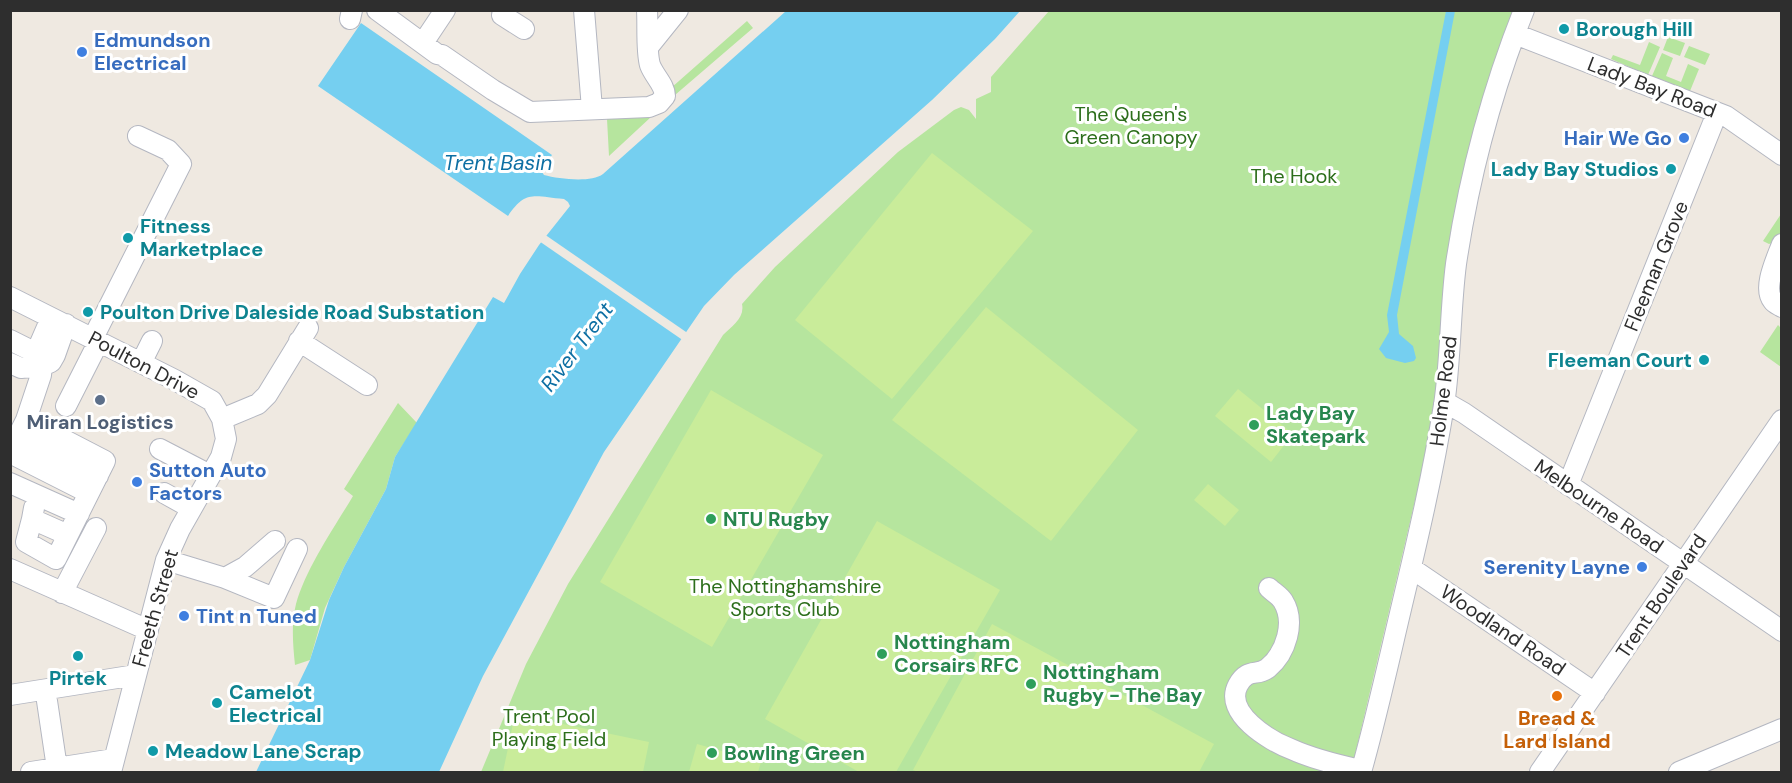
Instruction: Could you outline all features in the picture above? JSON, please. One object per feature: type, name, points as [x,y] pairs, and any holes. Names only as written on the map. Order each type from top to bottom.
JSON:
[{"type":"street","points":[[377,10],[418,40],[530,112],[649,107],[659,102],[665,91],[650,65],[647,10]]},
{"type":"street","points":[[418,40],[445,10]]},
{"type":"street","points":[[502,15],[524,29],[523,10]]},
{"type":"street","points":[[584,10],[592,109]]},
{"type":"street","points":[[649,46],[678,10]]},
{"type":"street","name":"Holme Road","points":[[1361,771],[1431,477],[1444,404],[1456,267],[1465,208],[1493,96],[1524,10]]},
{"type":"street","name":"Lady Bay Road","points":[[1515,34],[1726,116],[1782,155]]},
{"type":"street","name":"Fleeman Grove","points":[[1568,485],[1717,113]]},
{"type":"street","points":[[66,406],[181,164],[168,150],[138,136]]},
{"type":"street","points":[[1782,244],[1769,282],[1773,301],[1782,307]]},
{"type":"street","name":"Poulton Drive","points":[[10,297],[212,401],[222,419]]},
{"type":"street","points":[[16,440],[41,375],[42,366],[38,348],[60,324]]},
{"type":"street","points":[[10,340],[30,350],[42,366]]},
{"type":"street","points":[[141,363],[152,341]]},
{"type":"street","points":[[222,419],[258,404],[267,395],[296,341],[367,385]]},
{"type":"street","points":[[10,363],[21,368],[42,366]]},
{"type":"street","name":"Melbourne Road","points":[[1444,404],[1464,413],[1782,631]]},
{"type":"street","name":"Freeth Street","points":[[113,766],[165,560],[191,508],[221,457],[226,439],[222,419]]},
{"type":"street","name":"Trent Boulevard","points":[[1540,772],[1683,564],[1778,432]]},
{"type":"street","points":[[16,440],[105,461],[57,559],[26,542],[36,495]]},
{"type":"street","points":[[16,440],[89,494]]},
{"type":"street","points":[[160,449],[210,475]]},
{"type":"street","points":[[10,483],[79,514]]},
{"type":"street","points":[[164,493],[191,508]]},
{"type":"street","points":[[63,598],[96,528]]},
{"type":"street","points":[[225,578],[245,567],[275,541]]},
{"type":"street","points":[[165,560],[225,578],[274,598],[297,549]]},
{"type":"street","name":"Woodland Road","points":[[1411,568],[1595,693]]},
{"type":"street","points":[[10,569],[63,598],[148,630]]},
{"type":"street","points":[[1269,588],[1283,601],[1288,615],[1289,631],[1280,655],[1266,670],[1247,674],[1237,687],[1236,703],[1243,717],[1257,730],[1290,749],[1361,771]]},
{"type":"street","points":[[10,695],[136,675]]},
{"type":"street","points":[[47,701],[57,768]]},
{"type":"street","points":[[1679,772],[1782,729]]},
{"type":"street","points":[[31,772],[57,768],[113,766]]},
{"type":"green space","points":[[1049,11],[1517,11],[1441,371],[1427,450],[1351,772],[481,772],[526,664],[568,584],[723,335],[740,318],[742,304],[775,267],[898,152],[961,107],[969,110],[976,119],[976,99],[991,92],[991,77]]},
{"type":"green space","points":[[747,21],[753,28],[675,95],[671,88]]},
{"type":"green space","points":[[1668,37],[1685,43],[1680,56],[1663,50]]},
{"type":"green space","points":[[1649,42],[1660,47],[1648,75],[1611,59],[1613,55],[1640,65]]},
{"type":"green space","points":[[1689,46],[1710,54],[1705,65],[1684,57]]},
{"type":"green space","points":[[1662,53],[1673,58],[1666,76],[1681,82],[1688,64],[1699,69],[1690,91],[1652,76]]},
{"type":"green space","points":[[651,117],[609,156],[607,119]]},
{"type":"green space","points":[[932,153],[1033,231],[892,399],[795,320]]},
{"type":"green space","points":[[1781,214],[1781,235],[1775,242],[1769,244],[1763,241]]},
{"type":"green space","points":[[986,307],[1138,430],[1051,541],[892,420]]},
{"type":"green space","points":[[1778,325],[1781,328],[1781,367],[1760,352]]},
{"type":"green space","name":"Lady Bay Skatepark","points":[[1238,389],[1293,434],[1271,462],[1215,416]]},
{"type":"green space","name":"NTU Rugby","points":[[711,390],[823,455],[712,647],[600,582]]},
{"type":"green space","points":[[398,403],[417,423],[395,457],[386,489],[325,608],[310,660],[295,665],[293,619],[306,576],[353,496],[344,489]]},
{"type":"green space","points":[[1208,484],[1239,510],[1225,526],[1194,500]]},
{"type":"green space","name":"Nottingham Corsairs RFC","points":[[877,521],[1000,590],[896,772],[859,772],[765,719]]},
{"type":"green space","name":"Nottingham Rugby - The Bay","points":[[992,624],[1214,744],[1199,772],[918,772],[913,770]]},
{"type":"green space","name":"Trent Pool Playing Field","points":[[515,714],[649,742],[643,772],[503,772]]},
{"type":"green space","name":"Bowling Green","points":[[697,744],[761,762],[758,772],[689,772]]},
{"type":"water","points":[[786,11],[1020,11],[995,39],[932,100],[734,275],[704,306],[604,452],[483,676],[439,772],[256,772],[310,660],[329,600],[344,567],[386,489],[395,457],[493,297],[504,303],[539,245],[570,206],[564,199],[538,196],[526,198],[520,202],[508,216],[318,86],[361,23],[552,155],[543,168],[544,175],[566,179],[591,179],[603,174]]},
{"type":"water","points":[[1446,11],[1455,11],[1397,315],[1399,334],[1413,346],[1416,358],[1414,361],[1405,363],[1386,358],[1379,349],[1389,332],[1387,315]]},
{"type":"pier","points":[[544,234],[689,334],[684,341],[539,241]]},
{"type":"place","name":"Borough Hill","points":[[1564,29]]},
{"type":"place","name":"Edmundson Electrical","points":[[82,52]]},
{"type":"place","name":"Hair We Go","points":[[1684,138]]},
{"type":"place","name":"Lady Bay Studios","points":[[1671,169]]},
{"type":"place","name":"Fitness Marketplace","points":[[128,238]]},
{"type":"place","name":"Poulton Drive Daleside Road Substation","points":[[88,312]]},
{"type":"place","name":"Fleeman Court","points":[[1704,360]]},
{"type":"place","name":"Miran Logistics","points":[[100,400]]},
{"type":"place","name":"Lady Bay Skatepark","points":[[1254,425]]},
{"type":"place","name":"Sutton Auto Factors","points":[[137,482]]},
{"type":"place","name":"NTU Rugby","points":[[711,519]]},
{"type":"place","name":"Serenity Layne","points":[[1642,567]]},
{"type":"place","name":"Tint n Tuned","points":[[184,616]]},
{"type":"place","name":"Nottingham Corsairs RFC","points":[[882,654]]},
{"type":"place","name":"Pirtek","points":[[78,656]]},
{"type":"place","name":"Nottingham Rugby - The Bay","points":[[1031,684]]},
{"type":"place","name":"Bread & Lard Island","points":[[1557,696]]},
{"type":"place","name":"Camelot Electrical","points":[[217,703]]},
{"type":"place","name":"Meadow Lane Scrap","points":[[153,751]]},
{"type":"place","name":"Bowling Green","points":[[712,753]]},
{"type":"park label","name":"The Queen's Green Canopy","points":[[1131,126]]},
{"type":"park label","name":"The Hook","points":[[1294,176]]},
{"type":"park label","name":"The Nottinghamshire Sports Club","points":[[785,598]]},
{"type":"water label","name":"Trent Basin","points":[[498,163]]},
{"type":"water label","name":"River Trent","points":[[577,347]]}]
